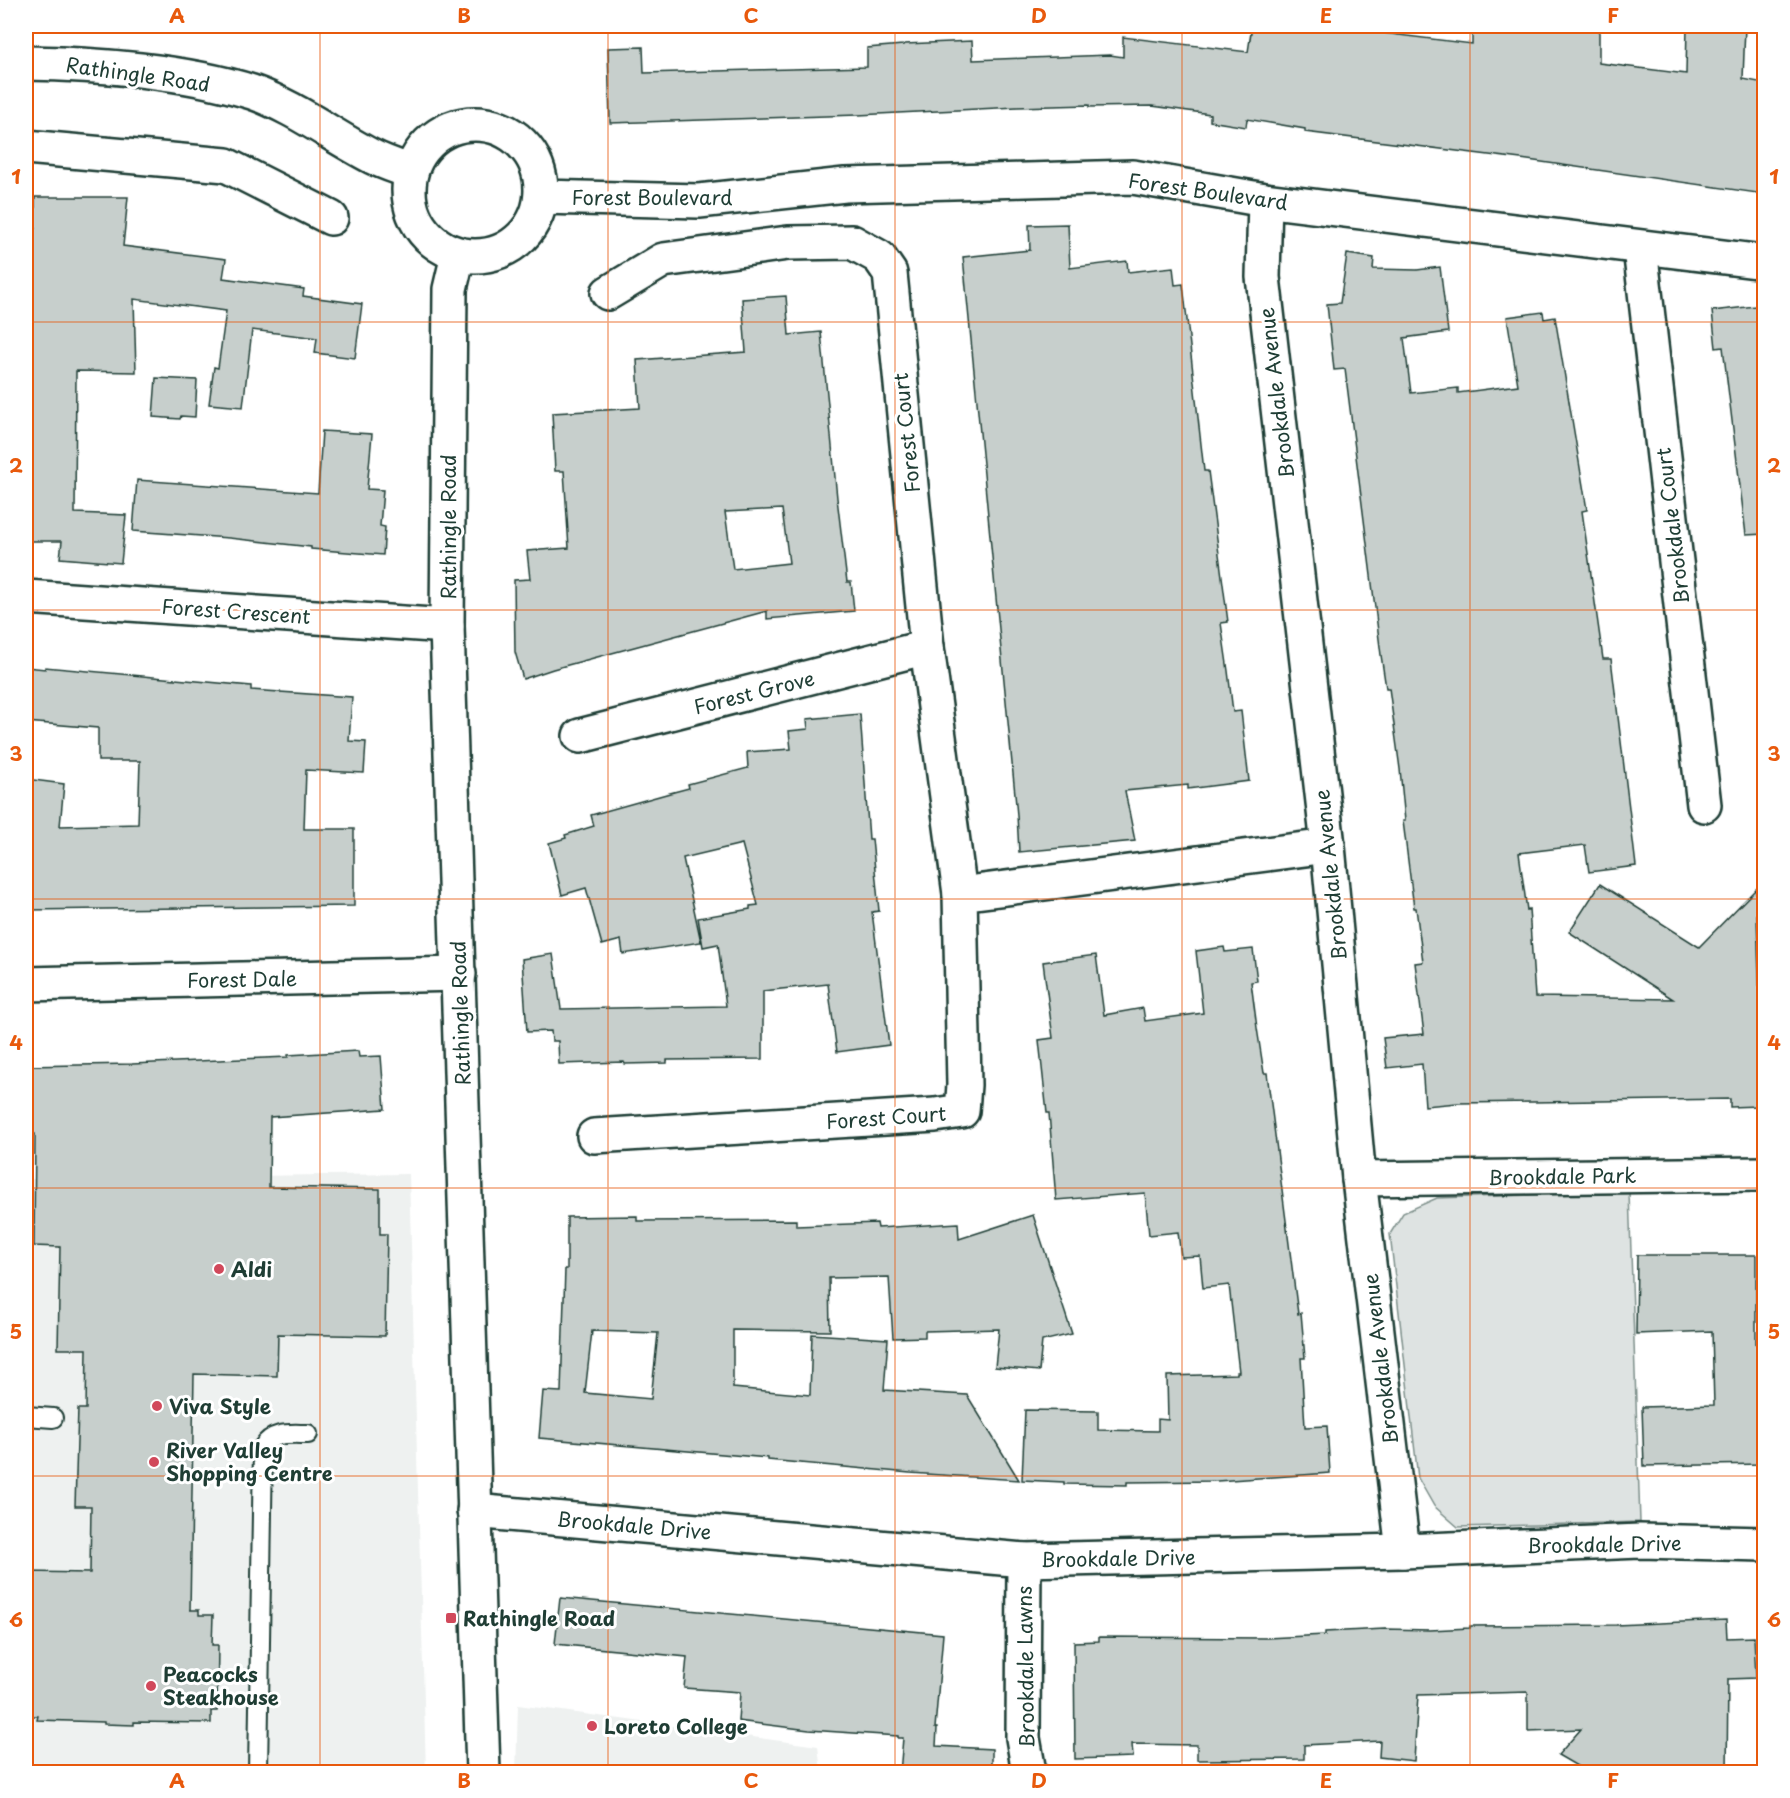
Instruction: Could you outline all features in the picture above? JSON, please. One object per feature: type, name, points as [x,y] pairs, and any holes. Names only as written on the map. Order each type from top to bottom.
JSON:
[{"type":"street","name":"Rathingle Road","points":[[26,63],[65,63],[181,76],[253,93],[315,122],[373,157],[411,172]]},
{"type":"street","points":[[477,124],[498,128],[517,139],[531,155],[539,175],[541,197],[534,219],[521,237],[503,250],[481,256],[458,255],[439,246],[423,232],[413,214],[408,193],[411,172],[420,153],[435,137],[455,127],[477,124]]},
{"type":"street","points":[[26,147],[226,165],[331,218]]},
{"type":"street","name":"Forest Boulevard","points":[[541,197],[699,201],[845,185],[1133,177],[1265,200],[1764,262]]},
{"type":"street","name":"Brookdale Avenue","points":[[1265,200],[1263,277],[1328,846],[1359,1179],[1402,1551]]},
{"type":"street","name":"Forest Court","points":[[594,1136],[935,1115],[962,1111],[964,1085],[960,894],[927,647],[890,273],[879,257],[852,242],[788,243],[663,260],[608,292]]},
{"type":"street","name":"Brookdale Court","points":[[1640,248],[1704,805]]},
{"type":"street","name":"Rathingle Road","points":[[458,255],[450,290],[447,626],[483,1773]]},
{"type":"street","name":"Forest Crescent","points":[[26,597],[447,626]]},
{"type":"street","name":"Forest Grove","points":[[580,736],[927,647]]},
{"type":"street","points":[[960,894],[1328,846]]},
{"type":"street","name":"Forest Dale","points":[[26,984],[459,974]]},
{"type":"street","name":"Brookdale Park","points":[[1359,1179],[1764,1174]]},
{"type":"street","name":"Brookdale Drive","points":[[474,1511],[1023,1560],[1402,1551],[1640,1541],[1764,1544]]},
{"type":"street","name":"Brookdale Lawns","points":[[1023,1560],[1023,1738],[1029,1773]]},
{"type":"lane","points":[[26,1416],[53,1418]]},
{"type":"lane","points":[[258,1773],[263,1447],[268,1439],[278,1434],[308,1434]]},
{"type":"shaded area","points":[[409,1174],[426,1772],[26,1772],[26,1179]]},
{"type":"shaded area","points":[[1629,1192],[1640,1522],[1458,1527],[1434,1506],[1418,1478],[1390,1234],[1403,1213],[1437,1198]]},
{"type":"shaded area","name":"Loreto College","points":[[518,1705],[818,1746],[821,1772],[516,1772]]},
{"type":"building","points":[[1252,26],[1325,26],[1472,44],[1472,26],[1599,26],[1599,63],[1686,74],[1687,26],[1745,26],[1743,79],[1764,83],[1764,194],[1521,159],[1305,132],[1305,129],[1247,119],[1246,127],[1210,121],[1210,114],[1152,106],[1017,107],[610,123],[608,48],[643,47],[644,73],[867,67],[867,48],[972,41],[973,60],[1110,55],[1123,57],[1123,37],[1248,52]]},
{"type":"building","points":[[35,197],[128,197],[123,246],[226,259],[223,278],[304,289],[303,296],[362,304],[355,358],[315,353],[317,338],[252,330],[243,407],[209,404],[214,367],[218,368],[226,311],[134,299],[136,372],[76,371],[75,513],[126,515],[121,563],[60,558],[62,541],[26,541],[26,228],[35,228]]},
{"type":"building","points":[[1068,224],[1070,268],[1127,261],[1128,272],[1173,267],[1175,285],[1183,284],[1204,471],[1208,471],[1228,622],[1221,623],[1233,712],[1241,711],[1249,781],[1188,789],[1188,785],[1125,791],[1135,841],[1019,852],[963,257],[1030,250],[1029,225]]},
{"type":"building","points":[[1347,254],[1374,258],[1373,269],[1417,270],[1440,267],[1448,332],[1404,338],[1411,393],[1458,388],[1458,393],[1518,385],[1507,317],[1543,312],[1544,319],[1555,317],[1587,510],[1582,511],[1603,659],[1611,659],[1636,866],[1589,872],[1585,845],[1519,853],[1527,910],[1529,909],[1535,997],[1673,999],[1569,932],[1600,884],[1699,947],[1756,889],[1761,1035],[1764,1035],[1764,1099],[1758,1099],[1758,1106],[1730,1107],[1730,1099],[1458,1103],[1425,1106],[1422,1064],[1387,1068],[1383,1038],[1424,1034],[1415,963],[1423,962],[1403,821],[1405,821],[1400,769],[1389,688],[1386,688],[1381,655],[1345,369],[1334,370],[1327,304],[1340,303]]},
{"type":"building","points":[[786,296],[789,335],[821,332],[837,498],[847,582],[851,582],[854,611],[767,619],[767,611],[523,679],[515,652],[514,580],[530,579],[527,551],[569,548],[564,471],[555,471],[552,413],[640,408],[637,360],[746,352],[742,299]],"holes":[[[782,509],[789,563],[733,569],[725,512]]]},
{"type":"building","points":[[1764,305],[1764,534],[1746,535],[1723,347],[1716,348],[1712,311]]},
{"type":"building","points":[[156,378],[197,380],[195,417],[181,416],[180,419],[153,417]]},
{"type":"building","points":[[322,431],[372,434],[367,489],[383,490],[380,526],[385,527],[383,555],[311,549],[311,547],[229,538],[133,531],[137,480],[318,493]]},
{"type":"building","points":[[26,667],[251,686],[251,690],[352,697],[349,741],[366,742],[364,773],[306,770],[304,829],[354,829],[354,906],[26,910],[26,779],[64,784],[60,826],[138,824],[140,761],[98,761],[98,728],[26,722]]},
{"type":"building","points":[[860,714],[869,839],[872,839],[879,911],[872,912],[889,1045],[837,1052],[828,984],[763,991],[763,1059],[559,1064],[558,1041],[552,1041],[551,1031],[527,1032],[522,959],[553,954],[561,1009],[726,1006],[718,944],[703,947],[698,918],[750,909],[750,906],[758,905],[742,844],[683,858],[701,942],[623,954],[621,940],[602,945],[586,888],[562,895],[549,843],[566,838],[565,835],[594,826],[591,815],[689,788],[688,784],[748,768],[747,752],[791,749],[789,731],[808,729],[807,719]]},
{"type":"building","points":[[1224,947],[1225,952],[1253,949],[1257,981],[1251,982],[1257,1028],[1264,1073],[1267,1073],[1298,1314],[1301,1313],[1305,1358],[1301,1358],[1305,1427],[1327,1426],[1330,1473],[1217,1481],[1127,1482],[1127,1485],[1064,1484],[1064,1482],[1022,1480],[1025,1410],[1098,1411],[1098,1430],[1158,1431],[1158,1419],[1168,1420],[1167,1376],[1237,1374],[1239,1372],[1229,1285],[1203,1288],[1200,1256],[1181,1257],[1178,1232],[1149,1235],[1145,1193],[1056,1200],[1049,1113],[1047,1113],[1039,1040],[1053,1038],[1043,962],[1096,955],[1104,1015],[1143,1008],[1145,1021],[1203,1013],[1196,951]]},
{"type":"building","name":"River Valley Shopping Centre","points":[[358,1051],[359,1057],[381,1056],[385,1109],[270,1117],[269,1187],[380,1189],[380,1234],[387,1234],[385,1336],[278,1334],[277,1376],[194,1374],[190,1610],[199,1610],[199,1615],[213,1615],[212,1645],[218,1645],[217,1711],[211,1711],[211,1723],[104,1724],[104,1722],[37,1720],[38,1716],[26,1716],[26,1572],[90,1573],[91,1506],[75,1506],[78,1409],[86,1409],[87,1349],[58,1349],[60,1247],[34,1246],[35,1134],[26,1134],[26,1066],[288,1057],[288,1055]]},
{"type":"building","points":[[1033,1215],[1072,1334],[1042,1341],[1039,1371],[995,1367],[999,1329],[925,1331],[925,1337],[893,1338],[889,1277],[829,1278],[830,1331],[733,1330],[733,1388],[810,1395],[812,1334],[888,1339],[884,1390],[967,1395],[1019,1480],[910,1473],[539,1438],[543,1391],[561,1392],[567,1217],[637,1216],[637,1221],[796,1220],[796,1226],[877,1223],[878,1228],[958,1223],[959,1239]],"holes":[[[592,1331],[658,1333],[651,1399],[585,1393]]]},
{"type":"building","points":[[1637,1255],[1756,1255],[1756,1344],[1764,1344],[1764,1464],[1644,1466],[1642,1407],[1714,1405],[1712,1331],[1636,1334]]},
{"type":"building","points":[[560,1598],[943,1634],[935,1728],[937,1728],[936,1746],[992,1749],[992,1773],[900,1773],[903,1738],[898,1738],[898,1736],[809,1730],[738,1721],[740,1692],[684,1688],[687,1657],[555,1644]]},
{"type":"building","points":[[1726,1620],[1727,1638],[1754,1637],[1756,1678],[1728,1679],[1727,1773],[1676,1773],[1676,1767],[1589,1773],[1558,1755],[1581,1729],[1528,1731],[1528,1692],[1418,1695],[1414,1761],[1379,1757],[1380,1741],[1304,1745],[1304,1759],[1197,1760],[1197,1745],[1132,1744],[1133,1757],[1075,1759],[1074,1642],[1099,1641],[1099,1637],[1267,1638],[1385,1629],[1430,1630],[1470,1628],[1470,1626],[1616,1625]]},
{"type":"place","name":"Aldi","points":[[219,1269]]},
{"type":"place","name":"Viva Style","points":[[157,1406]]},
{"type":"place","name":"River Valley Shopping Centre","points":[[154,1462]]},
{"type":"place","name":"Rathingle Road","points":[[451,1618]]},
{"type":"place","name":"Peacocks Steakhouse","points":[[151,1686]]},
{"type":"place","name":"Loreto College","points":[[592,1726]]}]
